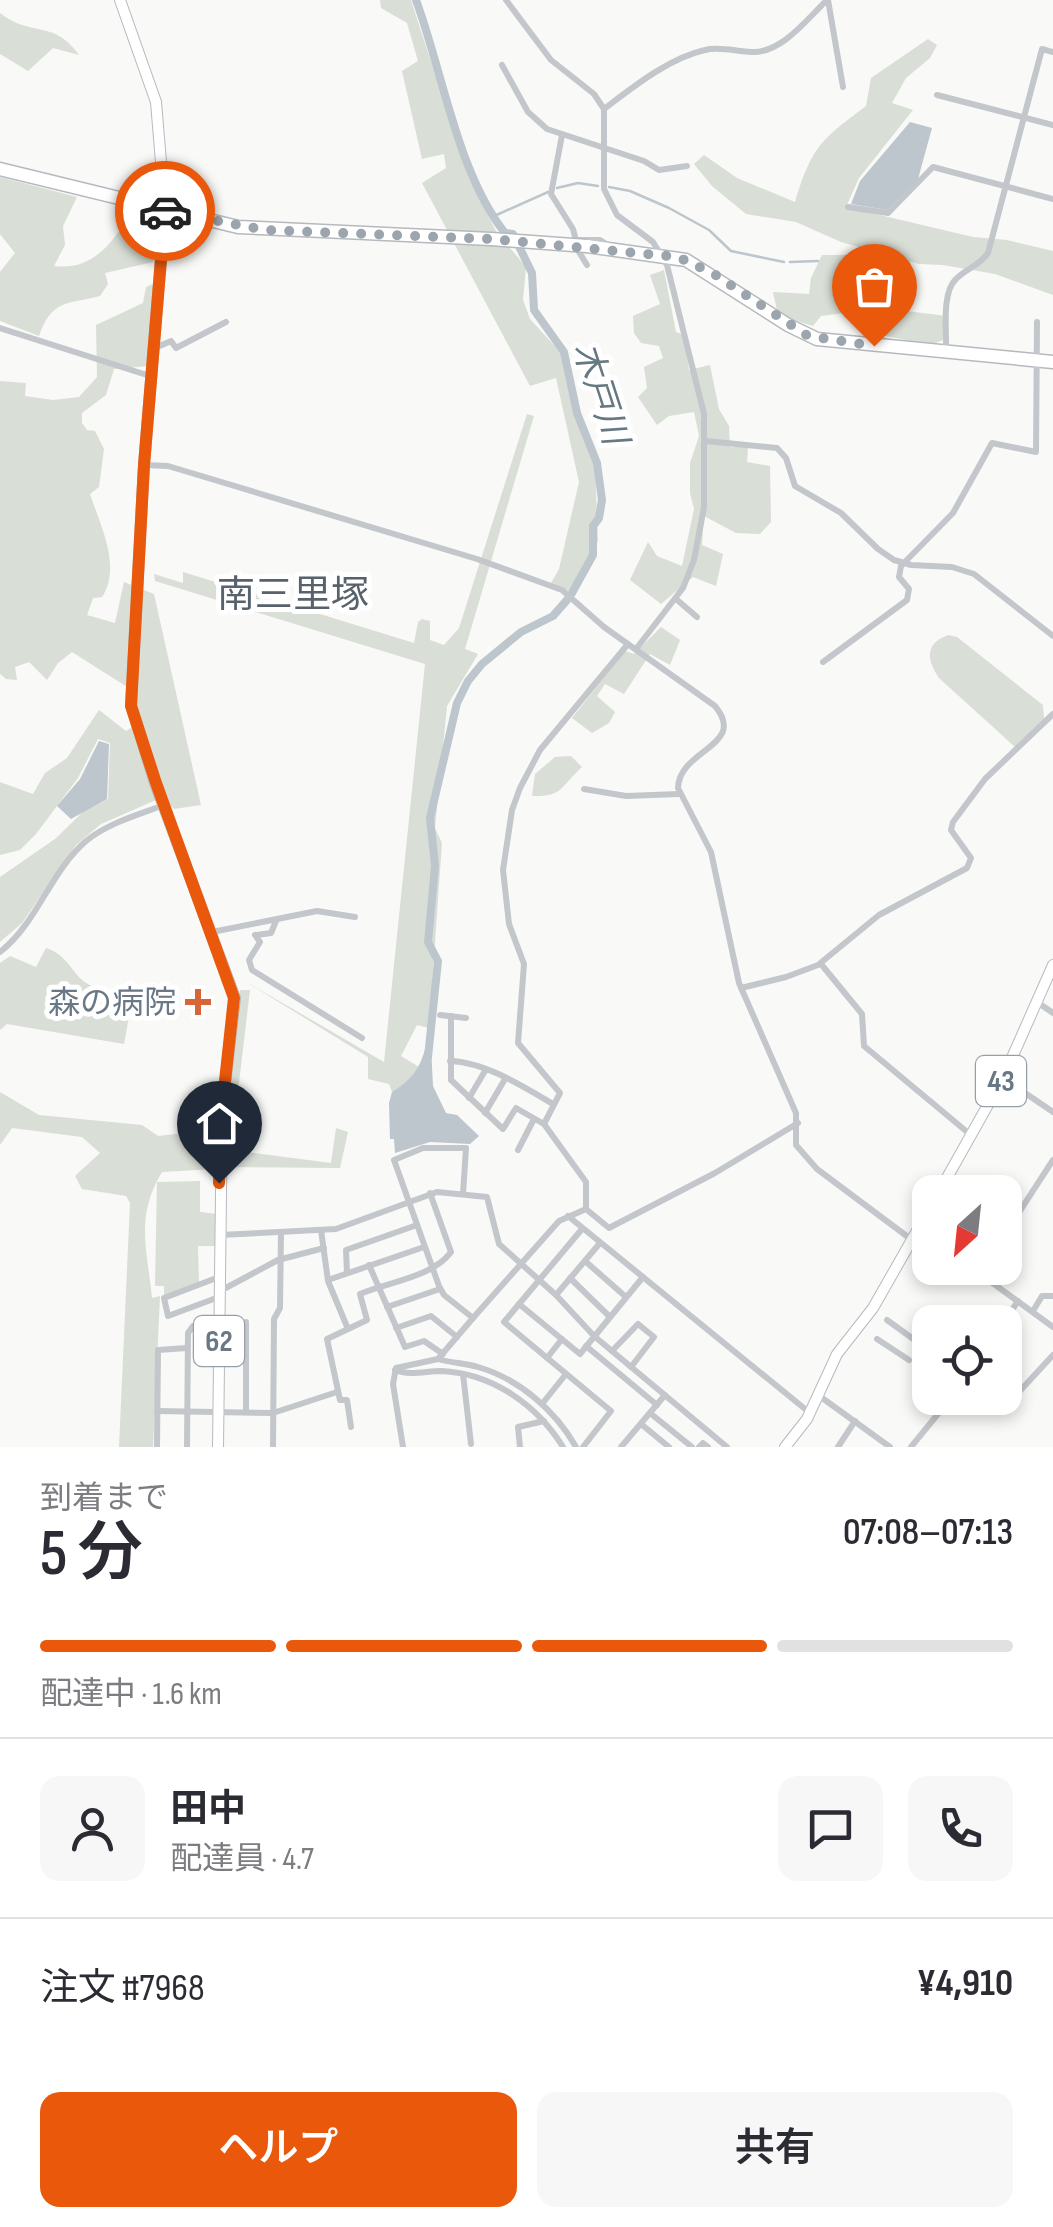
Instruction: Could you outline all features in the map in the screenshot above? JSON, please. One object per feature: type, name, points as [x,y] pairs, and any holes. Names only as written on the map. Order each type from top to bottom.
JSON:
[{"type":"highway","points":[[0,169],[211,222],[265,230],[582,243],[662,254],[694,263],[788,325],[817,339],[1053,362]]},
{"type":"main road","name":"62","points":[[120,0],[156,102],[165,210],[144,465],[131,706],[230,978],[235,1011],[222,1109],[218,1447]]},
{"type":"main road","name":"43","points":[[949,1175],[1003,1078],[1053,965]]},
{"type":"main road","points":[[785,1447],[810,1413],[840,1350],[873,1308],[912,1240]]},
{"type":"street","points":[[827,0],[844,88]]},
{"type":"street","points":[[604,109],[676,62],[701,51],[753,52],[778,45],[827,0]]},
{"type":"street","points":[[509,1],[544,52],[594,94],[604,109],[604,189],[611,207],[625,224],[653,242],[662,254],[704,414],[706,441],[704,506],[689,576],[676,599],[552,734],[532,764],[512,810],[504,870],[509,924],[524,964],[516,1038],[560,1093],[544,1124]]},
{"type":"street","points":[[946,352],[949,291],[958,277],[977,266],[988,253],[1042,49],[1053,52]]},
{"type":"street","points":[[502,65],[528,112],[548,129],[659,170],[687,166]]},
{"type":"street","points":[[938,95],[1053,125]]},
{"type":"street","points":[[562,136],[551,194],[582,243],[587,265]]},
{"type":"street","points":[[848,206],[888,213],[933,168],[1053,199]]},
{"type":"street","points":[[154,348],[170,340],[176,348],[226,322]]},
{"type":"street","points":[[823,662],[907,600],[909,589],[898,575],[903,563],[953,513],[994,442],[1036,452],[1037,322]]},
{"type":"street","points":[[0,328],[152,376]]},
{"type":"street","points":[[706,441],[778,448],[786,458],[794,486],[842,514],[888,557],[974,574],[1053,636]]},
{"type":"street","points":[[144,465],[168,466],[494,565],[562,590],[614,634],[704,698],[723,717],[718,740],[681,772],[679,794],[711,852],[741,988],[796,1114],[796,1145],[816,1169],[912,1240]]},
{"type":"street","points":[[676,599],[696,617]]},
{"type":"street","points":[[741,988],[821,964],[879,916],[969,866],[970,855],[950,826],[976,789],[1053,714]]},
{"type":"street","points":[[584,789],[626,796],[679,794]]},
{"type":"street","points":[[0,952],[25,927],[68,862],[90,838],[164,805]]},
{"type":"street","points":[[212,932],[317,911],[355,917]]},
{"type":"street","points":[[254,934],[271,933],[277,920]]},
{"type":"street","points":[[243,927],[260,942],[249,960],[252,970],[362,1038]]},
{"type":"street","points":[[821,964],[862,1014],[864,1046],[972,1136]]},
{"type":"street","points":[[1037,1002],[1053,1014]]},
{"type":"street","points":[[440,1016],[466,1018]]},
{"type":"street","points":[[450,1016],[451,1080],[503,1129],[516,1108],[544,1124],[586,1182],[586,1208],[607,1226],[616,1227],[798,1123]]},
{"type":"street","points":[[449,1061],[463,1062],[505,1079],[554,1104]]},
{"type":"street","points":[[469,1098],[484,1071]]},
{"type":"street","points":[[1003,1078],[1053,1112]]},
{"type":"street","points":[[486,1113],[505,1079]]},
{"type":"street","points":[[518,1150],[534,1119]]},
{"type":"street","points":[[463,1194],[466,1148],[423,1148],[394,1160],[440,1288],[473,1318]]},
{"type":"street","points":[[1022,1208],[1053,1160]]},
{"type":"street","points":[[218,1235],[344,1226],[430,1194],[487,1197],[497,1240],[594,1336],[727,1447]]},
{"type":"street","points":[[351,1428],[347,1400],[341,1400],[337,1392],[327,1339],[367,1318],[359,1295],[432,1268],[452,1252],[430,1194]]},
{"type":"street","points":[[402,1447],[393,1384],[395,1370],[400,1365],[440,1356],[559,1221],[586,1208]]},
{"type":"street","points":[[568,1216],[810,1413]]},
{"type":"street","points":[[347,1273],[346,1250],[417,1226]]},
{"type":"street","points":[[582,1229],[504,1320],[504,1325],[611,1410],[583,1447]]},
{"type":"street","points":[[321,1230],[328,1280],[348,1329]]},
{"type":"street","points":[[272,1447],[274,1319],[280,1308],[281,1232]]},
{"type":"street","points":[[556,1295],[600,1242]]},
{"type":"street","points":[[328,1280],[424,1247]]},
{"type":"street","points":[[219,1276],[164,1298],[168,1316],[281,1260],[324,1248]]},
{"type":"street","points":[[585,1261],[626,1297]]},
{"type":"street","points":[[369,1266],[406,1348],[424,1341],[440,1356],[498,1375],[542,1404],[576,1447]]},
{"type":"street","points":[[519,1304],[580,1354],[643,1276]]},
{"type":"street","points":[[570,1278],[610,1316]]},
{"type":"street","points":[[999,1285],[1053,1327]]},
{"type":"street","points":[[387,1307],[440,1288]]},
{"type":"street","points":[[1033,1311],[1042,1296],[1053,1296]]},
{"type":"street","points":[[396,1328],[431,1316],[457,1336]]},
{"type":"street","points":[[887,1320],[912,1337]]},
{"type":"street","points":[[246,1322],[246,1412]]},
{"type":"street","points":[[612,1351],[636,1324],[646,1330],[653,1339],[631,1367]]},
{"type":"street","points":[[187,1447],[188,1333],[192,1326],[219,1327]]},
{"type":"street","points":[[547,1358],[562,1339]]},
{"type":"street","points":[[877,1339],[910,1360]]},
{"type":"street","points":[[586,1346],[657,1405]]},
{"type":"street","points":[[157,1447],[158,1350],[188,1348]]},
{"type":"street","points":[[1022,1388],[1053,1355]]},
{"type":"street","points":[[1044,1363],[1053,1371]]},
{"type":"street","points":[[395,1370],[404,1374],[463,1374],[504,1390],[544,1421],[563,1447]]},
{"type":"street","points":[[463,1374],[471,1444]]},
{"type":"street","points":[[542,1404],[566,1374]]},
{"type":"street","points":[[157,1411],[273,1413],[337,1392]]},
{"type":"street","points":[[621,1447],[665,1395]]},
{"type":"street","points":[[818,1395],[890,1447]]},
{"type":"street","points":[[650,1412],[695,1447],[703,1443],[708,1447]]},
{"type":"street","points":[[911,1447],[937,1415]]},
{"type":"street","points":[[520,1447],[518,1426],[544,1421]]},
{"type":"street","points":[[838,1447],[855,1421]]},
{"type":"street","points":[[641,1424],[669,1447]]},
{"type":"shaded area","points":[[380,0],[411,0],[468,176],[496,231],[526,267],[523,300],[530,319],[562,354],[572,403],[595,466],[598,540],[588,571],[569,591],[551,583],[559,569],[579,482],[556,378],[530,386],[422,183],[446,168],[444,154],[422,159],[402,71],[418,61],[407,23],[381,8]]},
{"type":"shaded area","points":[[0,13],[22,25],[61,37],[79,55],[53,48],[28,71],[0,54]]},
{"type":"shaded area","points":[[928,39],[937,45],[930,58],[906,78],[892,103],[913,110],[859,178],[846,207],[1053,251],[1053,295],[995,274],[919,264],[841,242],[796,222],[746,214],[712,186],[694,164],[704,155],[737,178],[795,202],[820,146],[866,106],[871,78]]},
{"type":"shaded area","points":[[910,122],[932,128],[918,179],[887,210],[851,204],[860,181]]},
{"type":"shaded area","points":[[0,177],[77,197],[63,226],[65,245],[54,266],[80,264],[100,253],[130,214],[149,216],[160,233],[153,262],[105,273],[108,284],[100,296],[55,309],[39,336],[0,321],[0,272],[15,253],[0,234]]},
{"type":"shaded area","points":[[822,255],[854,255],[844,313],[821,316],[813,326],[778,315],[773,292],[809,294],[811,278]]},
{"type":"shaded area","points":[[664,270],[676,332],[684,335],[689,370],[710,365],[719,409],[729,426],[730,447],[748,447],[747,462],[770,466],[771,522],[760,534],[736,533],[704,516],[702,545],[723,554],[716,586],[693,577],[661,604],[630,580],[648,542],[657,556],[682,566],[694,509],[690,463],[699,436],[694,412],[669,416],[657,425],[638,397],[647,388],[644,367],[663,358],[659,346],[641,343],[634,333],[633,316],[660,304],[650,275]]},
{"type":"shaded area","points":[[155,283],[149,366],[114,369],[106,395],[82,413],[82,423],[87,430],[95,431],[104,449],[99,487],[90,494],[110,559],[108,585],[102,597],[93,598],[87,615],[115,623],[124,582],[154,594],[201,805],[174,809],[163,797],[101,824],[76,845],[22,923],[0,942],[0,877],[55,839],[84,811],[108,799],[110,743],[98,739],[78,778],[36,834],[20,850],[0,855],[0,782],[33,794],[45,773],[67,758],[99,710],[126,731],[134,726],[132,690],[72,652],[58,663],[47,680],[29,662],[15,667],[17,680],[0,674],[0,381],[26,383],[25,396],[53,400],[79,397],[97,377],[96,325],[143,303],[146,287]]},
{"type":"shaded area","points":[[882,308],[947,316],[943,340],[931,345],[881,335]]},
{"type":"shaded area","points":[[527,414],[534,416],[465,649],[478,654],[447,706],[435,828],[442,843],[429,1028],[417,1025],[401,1056],[419,1067],[406,1084],[392,1092],[389,1084],[368,1079],[368,1057],[243,980],[384,1062],[425,664],[155,581],[154,574],[183,583],[183,572],[414,643],[422,619],[430,621],[430,640],[444,645],[459,628]]},
{"type":"shaded area","points":[[661,627],[680,640],[670,665],[650,654],[624,694],[605,684],[597,696],[615,712],[609,723],[592,733],[572,718],[625,651],[634,654]]},
{"type":"shaded area","points":[[948,635],[957,637],[1043,705],[1044,719],[1015,747],[939,678],[930,659],[931,648]]},
{"type":"shaded area","points":[[99,741],[109,744],[107,799],[71,819],[57,806],[80,779]]},
{"type":"shaded area","points":[[571,756],[582,767],[565,785],[550,795],[532,796],[535,774],[555,757]]},
{"type":"shaded area","points":[[46,948],[64,959],[82,980],[102,989],[118,990],[130,1011],[124,1044],[7,1024],[0,1030],[0,963],[10,956],[36,967]]},
{"type":"shaded area","points":[[240,990],[250,990],[231,1150],[331,1163],[336,1128],[348,1132],[340,1168],[223,1167],[224,1113]]},
{"type":"shaded area","points":[[426,1046],[431,1047],[433,1086],[446,1113],[457,1115],[479,1136],[470,1144],[430,1142],[395,1153],[394,1139],[390,1139],[392,1092],[415,1072]]},
{"type":"shaded area","points":[[0,1092],[39,1115],[142,1125],[158,1136],[209,1130],[214,1169],[162,1172],[148,1204],[146,1248],[152,1298],[160,1296],[153,1447],[119,1447],[130,1203],[126,1196],[82,1189],[75,1176],[100,1153],[82,1137],[12,1128],[0,1145]]},
{"type":"shaded area","points":[[200,1181],[200,1212],[217,1214],[216,1246],[198,1246],[199,1283],[164,1296],[164,1286],[155,1286],[157,1182]]},
{"type":"waterway","name":"木戸川","points":[[416,0],[463,152],[489,208],[505,233],[513,234],[532,273],[534,310],[564,352],[577,413],[597,463],[602,500],[599,518],[593,526],[593,555],[572,593]]},
{"type":"waterway","points":[[557,188],[578,183],[598,186]]},
{"type":"waterway","points":[[609,187],[630,191],[669,208],[709,230],[731,251],[784,262]]},
{"type":"waterway","points":[[492,217],[548,192]]},
{"type":"waterway","points":[[790,262],[818,261]]},
{"type":"waterway","name":"木戸川","points":[[428,1057],[438,961],[428,942],[435,866],[430,818],[457,703],[482,664],[521,632],[553,616],[567,600]]},
{"type":"way so far","points":[[165,211],[265,230],[491,239],[678,257],[714,274],[808,336],[874,346]]},
{"type":"place","name":"森の病院","points":[[198,1002]]},
{"type":"district","name":"南三里塚","points":[[293,594]]},
{"type":"route","points":[[165,211],[130,689],[131,706],[156,783],[230,978],[234,998],[219,1183]]}]
